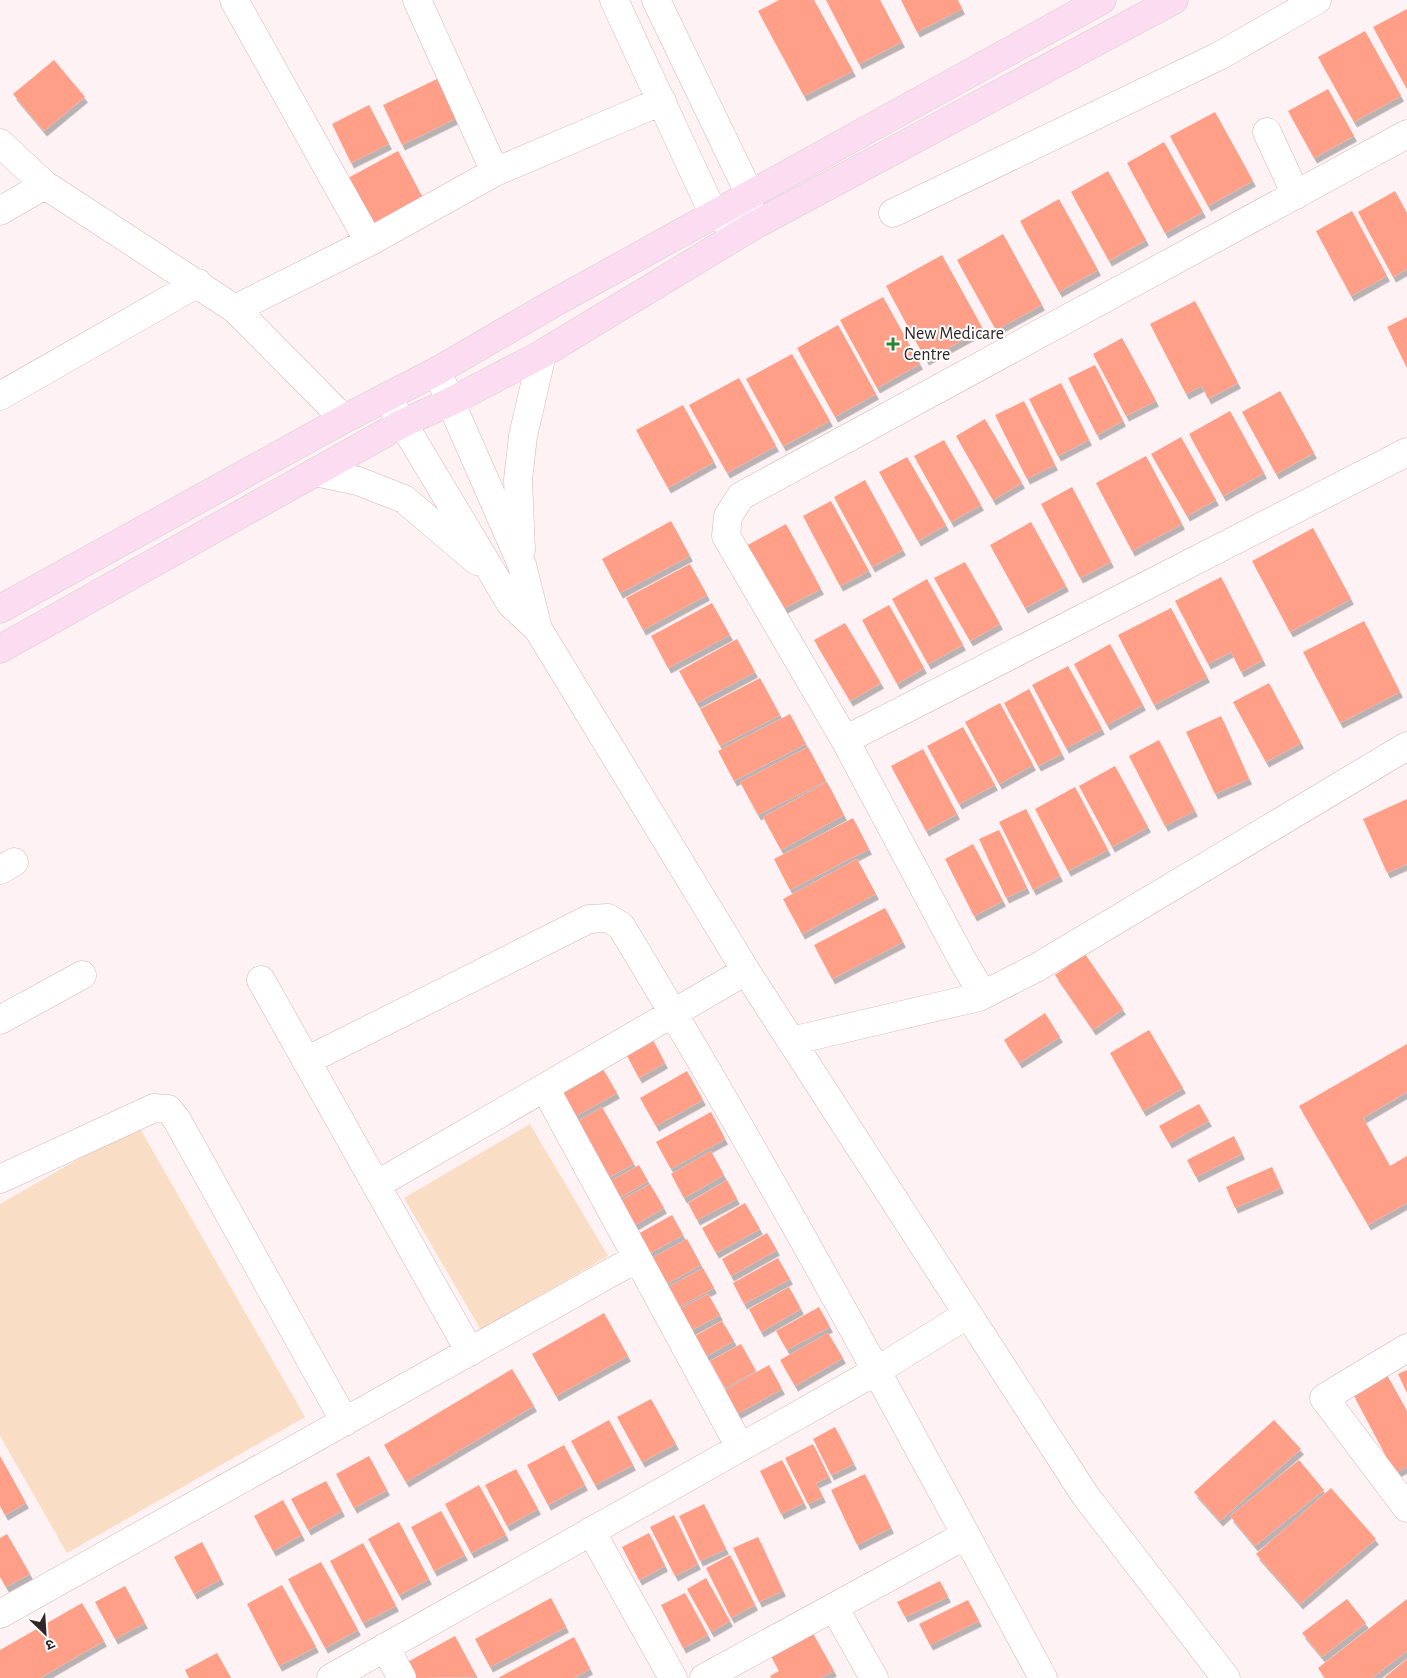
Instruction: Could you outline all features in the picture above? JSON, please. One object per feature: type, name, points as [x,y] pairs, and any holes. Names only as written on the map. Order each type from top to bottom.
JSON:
[{"type":"main road","points":[[0,609],[344,419],[437,371],[554,303],[1102,0]]},
{"type":"main road","points":[[0,649],[403,423],[450,402],[542,354],[745,231],[1174,0]]},
{"type":"street","points":[[234,0],[369,242]]},
{"type":"street","points":[[416,0],[495,172]]},
{"type":"street","points":[[614,0],[714,215],[745,231],[750,195],[656,0]]},
{"type":"street","points":[[893,213],[1219,56],[1317,0]]},
{"type":"street","points":[[235,309],[369,242],[495,172],[662,101]]},
{"type":"street","points":[[1266,132],[1296,195]]},
{"type":"street","points":[[979,998],[976,981],[964,963],[845,740],[726,536],[728,516],[741,496],[1407,134]]},
{"type":"street","points":[[0,143],[45,185],[198,283],[235,309],[344,419]]},
{"type":"street","points":[[0,211],[45,185]]},
{"type":"street","points":[[0,396],[198,283]]},
{"type":"street","points":[[522,566],[518,480],[523,436],[542,354]]},
{"type":"street","points":[[437,371],[522,566],[538,629]]},
{"type":"street","points":[[387,397],[511,604],[538,629],[746,971],[1085,1495],[1226,1678]]},
{"type":"street","points":[[845,740],[1407,452]]},
{"type":"street","points":[[315,472],[358,481],[404,499],[496,578]]},
{"type":"street","points":[[791,1041],[979,998],[1036,968],[1407,746]]},
{"type":"street","points":[[306,1061],[588,919],[608,918],[621,926],[674,1013],[878,1370],[1044,1678]]},
{"type":"street","points":[[376,1185],[746,971]]},
{"type":"street","points":[[0,1020],[82,975]]},
{"type":"street","points":[[261,980],[470,1352]]},
{"type":"street","points":[[545,1088],[740,1447]]},
{"type":"street","points":[[0,1179],[154,1108],[168,1109],[177,1120],[345,1422]]},
{"type":"street","points":[[0,1614],[638,1258]]},
{"type":"street","points":[[331,1678],[878,1370],[968,1314]]},
{"type":"street","points":[[1407,1348],[1324,1398],[1407,1508]]},
{"type":"street","points":[[591,1531],[673,1678]]},
{"type":"street","points":[[704,1678],[966,1535]]},
{"type":"street","points":[[834,1607],[874,1678]]},
{"type":"street","points":[[385,1647],[402,1678]]},
{"type":"shaded area","points":[[530,1124],[608,1256],[481,1330],[404,1198]]},
{"type":"shaded area","points":[[138,1125],[305,1417],[67,1553],[0,1436],[0,1204]]},
{"type":"building","points":[[779,0],[814,0],[853,71],[804,96],[758,11]]},
{"type":"building","points":[[826,0],[880,0],[902,42],[859,64]]},
{"type":"building","points":[[901,0],[958,0],[962,9],[917,32]]},
{"type":"building","points":[[1407,9],[1407,89],[1373,27]]},
{"type":"building","points":[[1365,31],[1401,96],[1354,122],[1318,57]]},
{"type":"building","points":[[54,60],[85,97],[44,131],[13,94]]},
{"type":"building","points":[[439,78],[459,117],[402,145],[383,105]]},
{"type":"building","points":[[1328,89],[1354,136],[1314,158],[1288,111]]},
{"type":"building","points":[[369,105],[389,144],[351,163],[332,124]]},
{"type":"building","points":[[1215,112],[1253,181],[1208,206],[1170,136]]},
{"type":"building","points":[[1164,142],[1203,212],[1165,233],[1127,163]]},
{"type":"building","points":[[398,151],[424,200],[371,228],[346,179]]},
{"type":"building","points":[[1108,171],[1146,240],[1109,261],[1071,192]]},
{"type":"building","points":[[1395,191],[1407,213],[1407,269],[1393,277],[1358,212]]},
{"type":"building","points":[[1059,199],[1098,270],[1059,292],[1020,221]]},
{"type":"building","points":[[1352,211],[1387,276],[1351,296],[1316,231]]},
{"type":"building","points":[[1003,234],[1042,305],[996,330],[957,260]]},
{"type":"building","points":[[942,255],[983,329],[926,360],[886,286]]},
{"type":"building","points":[[883,297],[920,364],[877,388],[840,320]]},
{"type":"building","points":[[1195,301],[1238,383],[1208,399],[1202,386],[1186,394],[1150,324]]},
{"type":"building","points":[[1407,317],[1407,368],[1387,327]]},
{"type":"building","points":[[838,325],[876,394],[835,417],[797,348]]},
{"type":"building","points":[[1122,338],[1156,401],[1126,416],[1093,354]]},
{"type":"building","points":[[792,354],[830,421],[783,446],[746,379]]},
{"type":"building","points":[[1095,365],[1123,421],[1097,435],[1068,378]]},
{"type":"building","points":[[739,378],[776,446],[727,473],[689,405]]},
{"type":"building","points":[[1061,383],[1089,440],[1058,456],[1029,399]]},
{"type":"building","points":[[1280,391],[1314,453],[1276,474],[1242,412]]},
{"type":"building","points":[[1024,401],[1055,465],[1027,479],[995,415]]},
{"type":"building","points":[[683,405],[714,462],[668,488],[636,430]]},
{"type":"building","points":[[1230,411],[1264,473],[1223,496],[1189,434]]},
{"type":"building","points":[[985,419],[1022,483],[993,500],[956,436]]},
{"type":"building","points":[[1181,437],[1216,500],[1187,516],[1151,454]]},
{"type":"building","points":[[944,440],[981,505],[951,522],[914,456]]},
{"type":"building","points":[[1146,456],[1182,524],[1132,551],[1096,483]]},
{"type":"building","points":[[907,457],[946,525],[918,541],[879,472]]},
{"type":"building","points":[[865,480],[903,550],[872,567],[834,497]]},
{"type":"building","points":[[1072,487],[1111,562],[1080,578],[1041,504]]},
{"type":"building","points":[[831,501],[869,571],[840,586],[803,516]]},
{"type":"building","points":[[671,521],[690,556],[620,593],[602,559]]},
{"type":"building","points":[[1031,522],[1066,586],[1025,608],[990,545]]},
{"type":"building","points":[[786,524],[821,589],[781,610],[746,546]]},
{"type":"building","points":[[1313,528],[1351,599],[1290,632],[1252,561]]},
{"type":"building","points":[[965,562],[1000,624],[970,641],[934,578]]},
{"type":"building","points":[[690,564],[707,595],[643,630],[626,598]]},
{"type":"building","points":[[1221,577],[1263,660],[1241,672],[1231,652],[1208,664],[1175,601]]},
{"type":"building","points":[[927,579],[963,645],[928,664],[892,599]]},
{"type":"building","points":[[712,603],[730,635],[668,668],[651,636]]},
{"type":"building","points":[[889,605],[924,668],[897,684],[862,620]]},
{"type":"building","points":[[1171,608],[1207,677],[1154,705],[1118,635]]},
{"type":"building","points":[[1364,621],[1400,692],[1340,723],[1303,652]]},
{"type":"building","points":[[845,623],[881,683],[850,701],[814,640]]},
{"type":"building","points":[[737,639],[755,672],[697,703],[679,671]]},
{"type":"building","points":[[1110,644],[1143,705],[1107,725],[1074,664]]},
{"type":"building","points":[[1068,666],[1102,729],[1066,748],[1032,685]]},
{"type":"building","points":[[760,678],[780,715],[720,746],[700,709]]},
{"type":"building","points":[[1269,683],[1301,743],[1266,762],[1233,702]]},
{"type":"building","points":[[1029,689],[1062,754],[1038,766],[1004,703]]},
{"type":"building","points":[[1000,703],[1033,765],[999,784],[965,722]]},
{"type":"building","points":[[790,714],[806,744],[734,781],[718,751]]},
{"type":"building","points":[[1221,716],[1249,779],[1215,794],[1186,732]]},
{"type":"building","points":[[963,727],[995,785],[959,804],[927,746]]},
{"type":"building","points":[[1159,740],[1195,811],[1165,826],[1129,756]]},
{"type":"building","points":[[808,747],[826,781],[758,815],[740,782]]},
{"type":"building","points":[[923,749],[957,814],[926,831],[891,766]]},
{"type":"building","points":[[1115,766],[1148,827],[1112,847],[1079,786]]},
{"type":"building","points":[[827,782],[844,815],[781,850],[763,817]]},
{"type":"building","points":[[1075,787],[1108,850],[1068,871],[1035,809]]},
{"type":"building","points":[[1407,799],[1407,864],[1387,873],[1363,819]]},
{"type":"building","points":[[1026,809],[1060,876],[1033,890],[999,822]]},
{"type":"building","points":[[853,818],[869,849],[790,890],[774,859]]},
{"type":"building","points":[[999,830],[1027,888],[1006,898],[979,839]]},
{"type":"building","points":[[973,844],[1003,901],[974,916],[945,859]]},
{"type":"building","points":[[857,859],[876,894],[802,934],[783,899]]},
{"type":"building","points":[[885,908],[903,942],[832,979],[814,945]]},
{"type":"building","points":[[1085,954],[1123,1009],[1093,1030],[1055,975]]},
{"type":"building","points":[[1045,1013],[1060,1037],[1019,1063],[1004,1040]]},
{"type":"building","points":[[1149,1030],[1183,1088],[1143,1111],[1110,1053]]},
{"type":"building","points":[[653,1040],[665,1063],[639,1078],[626,1054]]},
{"type":"building","points":[[1407,1044],[1407,1092],[1363,1118],[1390,1166],[1407,1156],[1407,1203],[1368,1225],[1299,1106]]},
{"type":"building","points":[[603,1069],[617,1093],[571,1119],[557,1094]]},
{"type":"building","points":[[687,1071],[703,1100],[656,1126],[640,1098]]},
{"type":"building","points":[[1199,1104],[1209,1121],[1169,1143],[1159,1126]]},
{"type":"building","points":[[602,1107],[634,1164],[604,1180],[573,1124]]},
{"type":"building","points":[[711,1112],[725,1139],[671,1169],[656,1142]]},
{"type":"building","points":[[1234,1136],[1242,1154],[1196,1177],[1187,1160]]},
{"type":"building","points":[[711,1151],[724,1175],[684,1198],[671,1174]]},
{"type":"building","points":[[639,1165],[648,1181],[615,1201],[605,1184]]},
{"type":"building","points":[[1272,1167],[1281,1188],[1235,1208],[1226,1187]]},
{"type":"building","points":[[727,1180],[737,1199],[697,1220],[688,1203]]},
{"type":"building","points":[[650,1184],[664,1208],[630,1228],[616,1203]]},
{"type":"building","points":[[745,1203],[760,1229],[716,1253],[702,1228]]},
{"type":"building","points":[[672,1215],[683,1235],[647,1255],[636,1235]]},
{"type":"building","points":[[767,1233],[777,1250],[731,1276],[722,1259]]},
{"type":"building","points":[[687,1239],[701,1265],[663,1286],[648,1260]]},
{"type":"building","points":[[778,1258],[790,1279],[744,1304],[733,1283]]},
{"type":"building","points":[[703,1268],[714,1288],[679,1307],[668,1287]]},
{"type":"building","points":[[789,1287],[801,1309],[761,1332],[749,1309]]},
{"type":"building","points":[[708,1294],[720,1315],[692,1330],[680,1309]]},
{"type":"building","points":[[819,1307],[830,1327],[787,1350],[776,1331]]},
{"type":"building","points":[[604,1313],[628,1356],[556,1396],[532,1354]]},
{"type":"building","points":[[722,1321],[734,1341],[705,1357],[693,1337]]},
{"type":"building","points":[[828,1333],[843,1358],[795,1386],[780,1360]]},
{"type":"building","points":[[741,1344],[756,1371],[725,1388],[710,1361]]},
{"type":"building","points":[[769,1365],[782,1389],[735,1415],[722,1392]]},
{"type":"building","points":[[512,1369],[534,1406],[406,1482],[384,1445]]},
{"type":"building","points":[[1407,1370],[1407,1393],[1398,1374]]},
{"type":"building","points":[[1387,1375],[1407,1411],[1407,1467],[1395,1473],[1353,1394]]},
{"type":"building","points":[[651,1399],[676,1444],[642,1462],[617,1417]]},
{"type":"building","points":[[609,1420],[633,1465],[595,1485],[571,1441]]},
{"type":"building","points":[[1274,1420],[1301,1449],[1220,1521],[1194,1492]]},
{"type":"building","points":[[835,1427],[854,1464],[831,1475],[813,1439]]},
{"type":"building","points":[[813,1444],[829,1477],[816,1483],[823,1497],[808,1504],[785,1458]]},
{"type":"building","points":[[564,1445],[585,1485],[548,1505],[527,1465]]},
{"type":"building","points":[[0,1456],[26,1503],[5,1515],[0,1506]]},
{"type":"building","points":[[369,1456],[387,1490],[354,1508],[336,1474]]},
{"type":"building","points":[[782,1460],[804,1503],[781,1514],[760,1471]]},
{"type":"building","points":[[1299,1460],[1324,1490],[1255,1546],[1230,1516]]},
{"type":"building","points":[[516,1469],[538,1509],[507,1526],[485,1485]]},
{"type":"building","points":[[865,1474],[891,1528],[857,1545],[831,1490]]},
{"type":"building","points":[[326,1481],[342,1511],[308,1530],[291,1499]]},
{"type":"building","points":[[479,1485],[506,1535],[471,1553],[445,1504]]},
{"type":"building","points":[[1331,1488],[1376,1539],[1300,1604],[1256,1554]]},
{"type":"building","points":[[283,1500],[302,1535],[273,1551],[254,1516]]},
{"type":"building","points":[[704,1504],[726,1549],[700,1561],[679,1516]]},
{"type":"building","points":[[441,1511],[465,1555],[434,1571],[411,1527]]},
{"type":"building","points":[[674,1515],[698,1564],[675,1576],[650,1527]]},
{"type":"building","points":[[399,1522],[429,1579],[399,1595],[368,1539]]},
{"type":"building","points":[[649,1533],[665,1566],[639,1580],[622,1547]]},
{"type":"building","points":[[7,1534],[30,1574],[6,1587],[0,1577],[0,1538]]},
{"type":"building","points":[[758,1537],[783,1591],[759,1602],[733,1548]]},
{"type":"building","points":[[202,1542],[221,1579],[194,1594],[174,1557]]},
{"type":"building","points":[[363,1543],[396,1606],[363,1623],[330,1561]]},
{"type":"building","points":[[730,1555],[755,1605],[731,1618],[706,1568]]},
{"type":"building","points":[[321,1562],[358,1630],[325,1648],[288,1579]]},
{"type":"building","points":[[706,1578],[730,1621],[711,1632],[687,1589]]},
{"type":"building","points":[[940,1581],[948,1597],[905,1617],[897,1602]]},
{"type":"building","points":[[282,1585],[316,1647],[279,1666],[247,1604]]},
{"type":"building","points":[[125,1586],[145,1623],[115,1639],[95,1602]]},
{"type":"building","points":[[685,1593],[708,1635],[683,1648],[661,1605]]},
{"type":"building","points":[[551,1598],[566,1627],[490,1667],[475,1639]]},
{"type":"building","points":[[1347,1599],[1366,1623],[1322,1657],[1302,1633]]},
{"type":"building","points":[[1407,1599],[1407,1651],[1372,1678],[1325,1678],[1318,1668]]},
{"type":"building","points":[[968,1600],[979,1621],[930,1645],[919,1624]]},
{"type":"building","points":[[82,1603],[104,1641],[40,1678],[0,1678],[0,1650]]},
{"type":"building","points":[[807,1623],[834,1671],[820,1678],[771,1678],[770,1676],[779,1671],[765,1645]]},
{"type":"building","points":[[455,1636],[477,1677],[409,1678],[402,1665]]},
{"type":"building","points":[[574,1637],[590,1669],[574,1678],[498,1678]]},
{"type":"building","points":[[217,1653],[231,1678],[189,1678],[185,1670]]},
{"type":"building","points":[[1407,1659],[1407,1678],[1384,1678]]},
{"type":"place","name":"New Medicare Centre","points":[[893,344]]}]
